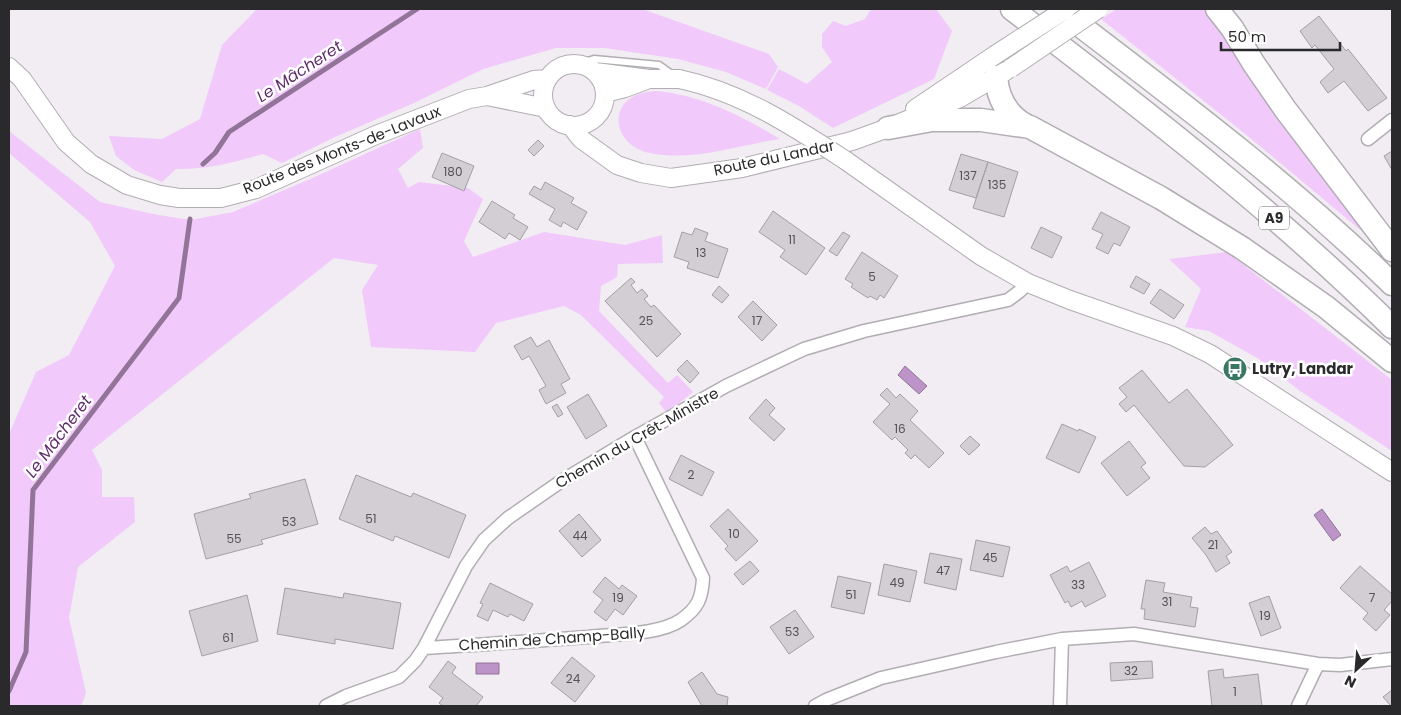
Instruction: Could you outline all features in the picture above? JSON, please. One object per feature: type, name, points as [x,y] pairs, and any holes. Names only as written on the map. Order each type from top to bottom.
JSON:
[{"type":"highway","name":"A9","points":[[1012,9],[1151,115],[1232,182],[1294,234],[1392,326]]},
{"type":"highway","points":[[1217,9],[1229,18],[1254,64],[1284,109],[1392,250]]},
{"type":"highway","name":"A9","points":[[1060,11],[1176,99],[1269,174],[1334,230],[1392,284]]},
{"type":"highway","points":[[1001,65],[998,93],[1005,107],[1020,122],[1161,198],[1242,248],[1326,307],[1392,361]]},
{"type":"highway","points":[[888,128],[932,120],[981,120],[1030,127]]},
{"type":"street","name":"Route du Landar","points":[[570,125],[581,138],[617,165],[641,173],[671,178],[742,168],[852,141],[888,128],[1098,9]]},
{"type":"street","name":"Route du Landar","points":[[1001,65],[1060,11]]},
{"type":"street","points":[[570,64],[579,64],[595,72],[600,78],[605,93],[604,101],[597,116],[589,122],[580,125],[570,125],[556,120],[546,108],[543,98],[544,88],[553,72],[570,64]]},
{"type":"street","name":"Route des Monts-de-Lavaux","points":[[9,67],[22,80],[66,142],[91,164],[127,185],[160,195],[179,198],[221,198],[256,189],[376,135],[469,98],[487,96]]},
{"type":"street","points":[[595,72],[649,79],[679,79],[698,83],[736,96],[787,122],[845,160],[981,256],[1028,283],[1070,300],[1173,336],[1210,354],[1392,472]]},
{"type":"street","points":[[487,96],[534,80],[548,79]]},
{"type":"street","points":[[605,93],[649,79]]},
{"type":"street","points":[[487,96],[546,108]]},
{"type":"street","points":[[597,116],[598,132],[604,155]]},
{"type":"street","points":[[1368,139],[1392,120]]},
{"type":"street","name":"Chemin du Crêt-Ministre","points":[[326,706],[346,696],[399,677],[416,661],[466,566],[484,540],[508,518],[560,482],[726,386],[804,349],[864,331],[1008,300],[1028,283]]},
{"type":"street","name":"Chemin de Champ-Bally","points":[[424,648],[489,645],[652,631],[680,621],[696,607],[702,594],[703,578],[636,437]]},
{"type":"street","points":[[815,706],[881,678],[1062,639],[1134,634],[1318,664],[1340,665],[1392,659]]},
{"type":"street","points":[[1060,706],[1062,639]]},
{"type":"street","points":[[1298,706],[1318,664]]},
{"type":"lane","points":[[579,64],[594,59],[660,65],[679,79]]},
{"type":"shaded area","points":[[257,9],[642,9],[769,54],[778,67],[766,89],[726,72],[678,59],[605,48],[556,48],[483,69],[414,103],[335,137],[282,163],[263,154],[210,167],[176,169],[162,182],[134,170],[116,156],[109,136],[162,139],[200,119],[222,45]]},
{"type":"shaded area","points":[[871,9],[936,9],[952,31],[934,79],[833,128],[799,106],[767,90],[779,69],[807,84],[832,62],[822,47],[822,34],[833,21],[846,26],[865,19]]},
{"type":"shaded area","points":[[1117,9],[1209,9],[1370,238],[1249,137],[1101,19]]},
{"type":"shaded area","points":[[657,91],[706,102],[750,122],[780,139],[715,152],[683,155],[650,153],[636,148],[626,140],[620,130],[619,119],[621,109],[628,100],[640,94]]},
{"type":"shaded area","points":[[420,129],[423,148],[398,169],[408,188],[419,182],[468,188],[483,199],[464,241],[473,257],[544,232],[625,245],[662,235],[663,263],[618,264],[617,277],[601,286],[599,311],[668,383],[677,375],[693,392],[667,413],[659,403],[664,397],[581,315],[564,306],[496,323],[475,352],[371,347],[362,290],[378,265],[334,258],[92,450],[102,470],[102,497],[134,497],[135,522],[78,567],[69,618],[86,693],[81,706],[9,706],[9,434],[36,372],[69,355],[115,266],[90,222],[9,153],[9,131],[100,202],[190,220],[233,212]]},
{"type":"shaded area","points":[[1227,252],[1392,380],[1392,451],[1300,391],[1259,359],[1209,331],[1185,327],[1201,289],[1169,259]]},
{"type":"shaded area","points":[[905,366],[927,386],[919,394],[898,375]]},
{"type":"shaded area","points":[[1322,509],[1341,535],[1333,541],[1314,515]]},
{"type":"shaded area","points":[[476,663],[499,663],[499,674],[476,674]]},
{"type":"building","points":[[1319,16],[1346,51],[1348,49],[1387,98],[1368,111],[1344,81],[1328,93],[1320,82],[1334,69],[1315,45],[1312,48],[1300,31]]},
{"type":"building","points":[[538,140],[544,146],[534,156],[528,150]]},
{"type":"building","points":[[1392,151],[1392,170],[1384,156]]},
{"type":"building","points":[[442,153],[474,166],[464,191],[432,177]]},
{"type":"building","points":[[961,154],[988,162],[976,198],[949,190]]},
{"type":"building","points":[[988,162],[1018,172],[1004,217],[973,208]]},
{"type":"building","points":[[545,182],[574,198],[571,203],[587,212],[577,230],[563,222],[561,227],[549,220],[555,209],[529,194],[534,186],[541,190]]},
{"type":"building","points":[[492,201],[515,215],[513,218],[528,227],[520,240],[509,233],[505,239],[479,222]]},
{"type":"building","points":[[773,211],[825,248],[806,275],[780,257],[785,250],[759,232]]},
{"type":"building","points":[[1101,212],[1130,227],[1120,246],[1114,243],[1108,254],[1096,248],[1103,234],[1092,229]]},
{"type":"building","points":[[1041,227],[1062,237],[1052,258],[1031,248]]},
{"type":"building","points":[[695,228],[708,233],[705,241],[728,249],[718,278],[687,268],[689,262],[674,257],[682,232],[692,235]]},
{"type":"building","points":[[843,232],[850,236],[837,256],[829,251]]},
{"type":"building","points":[[862,252],[898,276],[884,298],[880,295],[877,300],[870,296],[868,298],[851,287],[853,284],[845,279]]},
{"type":"building","points":[[1136,276],[1150,284],[1144,294],[1130,287]]},
{"type":"building","points":[[631,278],[635,282],[631,285],[637,293],[642,289],[648,296],[644,299],[651,307],[654,305],[681,334],[657,357],[605,301]]},
{"type":"building","points":[[719,286],[729,295],[722,303],[712,295]]},
{"type":"building","points":[[1160,289],[1184,305],[1174,319],[1150,303]]},
{"type":"building","points":[[753,301],[777,325],[762,341],[738,317]]},
{"type":"building","points":[[531,337],[537,347],[549,340],[570,379],[561,384],[566,393],[546,404],[539,390],[546,386],[529,356],[522,360],[514,346]]},
{"type":"building","points":[[687,360],[699,373],[690,383],[677,370]]},
{"type":"building","points":[[1142,370],[1169,403],[1187,389],[1233,445],[1205,467],[1184,466],[1134,405],[1126,412],[1119,404],[1127,397],[1119,388]]},
{"type":"building","points":[[887,388],[896,398],[900,394],[918,411],[910,420],[944,453],[929,468],[915,455],[911,459],[905,453],[908,450],[895,437],[892,440],[873,422],[890,404],[880,395]]},
{"type":"building","points":[[588,394],[607,426],[586,439],[567,407]]},
{"type":"building","points":[[766,399],[775,408],[769,415],[785,429],[774,441],[749,418]]},
{"type":"building","points":[[557,404],[563,414],[558,417],[552,407]]},
{"type":"building","points":[[1062,424],[1096,437],[1079,473],[1046,458]]},
{"type":"building","points":[[970,436],[980,445],[969,455],[960,446]]},
{"type":"building","points":[[1129,441],[1146,463],[1141,467],[1150,478],[1127,496],[1101,463]]},
{"type":"building","points":[[681,455],[714,472],[702,496],[669,479]]},
{"type":"building","points":[[356,475],[411,497],[413,493],[466,515],[449,558],[395,536],[393,541],[339,519]]},
{"type":"building","points":[[305,479],[318,524],[261,540],[263,544],[206,559],[194,514],[251,498],[249,494]]},
{"type":"building","points":[[728,509],[758,541],[736,561],[725,549],[728,546],[710,526]]},
{"type":"building","points":[[579,514],[601,540],[582,557],[559,531]]},
{"type":"building","points":[[1205,527],[1211,534],[1217,531],[1232,552],[1226,556],[1230,563],[1216,572],[1206,555],[1192,538]]},
{"type":"building","points":[[976,540],[1010,547],[1003,577],[970,570]]},
{"type":"building","points":[[930,553],[962,559],[956,590],[924,583]]},
{"type":"building","points":[[750,561],[759,571],[743,585],[734,574]]},
{"type":"building","points":[[1089,562],[1106,596],[1085,607],[1082,601],[1071,607],[1068,601],[1065,603],[1050,575],[1067,566],[1070,572]]},
{"type":"building","points":[[884,564],[917,571],[910,602],[878,595]]},
{"type":"building","points":[[1360,566],[1392,594],[1392,601],[1384,610],[1390,615],[1376,631],[1363,619],[1368,613],[1340,588]]},
{"type":"building","points":[[838,576],[871,583],[864,614],[831,607]]},
{"type":"building","points":[[605,577],[619,589],[622,585],[637,596],[623,615],[615,609],[606,621],[594,612],[603,600],[593,592]]},
{"type":"building","points":[[1146,580],[1165,583],[1163,592],[1192,597],[1190,607],[1198,608],[1195,627],[1144,619],[1145,609],[1141,609]]},
{"type":"building","points":[[490,583],[533,604],[524,621],[510,614],[508,617],[493,610],[488,621],[477,616],[483,604],[480,603]]},
{"type":"building","points":[[285,588],[343,598],[344,593],[401,603],[393,649],[335,639],[335,644],[277,634]]},
{"type":"building","points":[[247,595],[258,641],[202,656],[189,611]]},
{"type":"building","points":[[1269,596],[1281,628],[1261,636],[1249,603]]},
{"type":"building","points":[[795,610],[814,637],[789,654],[770,627]]},
{"type":"building","points":[[572,657],[595,676],[575,702],[551,683]]},
{"type":"building","points":[[448,661],[456,667],[452,673],[483,697],[476,706],[443,706],[439,703],[443,698],[429,687]]},
{"type":"building","points":[[1152,661],[1153,678],[1111,681],[1110,663]]},
{"type":"building","points":[[1223,669],[1224,678],[1258,674],[1262,706],[1212,706],[1208,671]]},
{"type":"building","points":[[702,672],[717,694],[728,697],[727,706],[702,706],[688,682]]},
{"type":"building","points":[[1392,690],[1392,706],[1391,706],[1383,697]]},
{"type":"waterway","name":"Le Mâcheret","points":[[203,164],[215,153],[229,132],[417,9]]},
{"type":"waterway","name":"Le Mâcheret","points":[[9,691],[26,652],[33,490],[179,298],[190,219]]},
{"type":"place","name":"Lutry, Landar","points":[[1235,369]]}]
